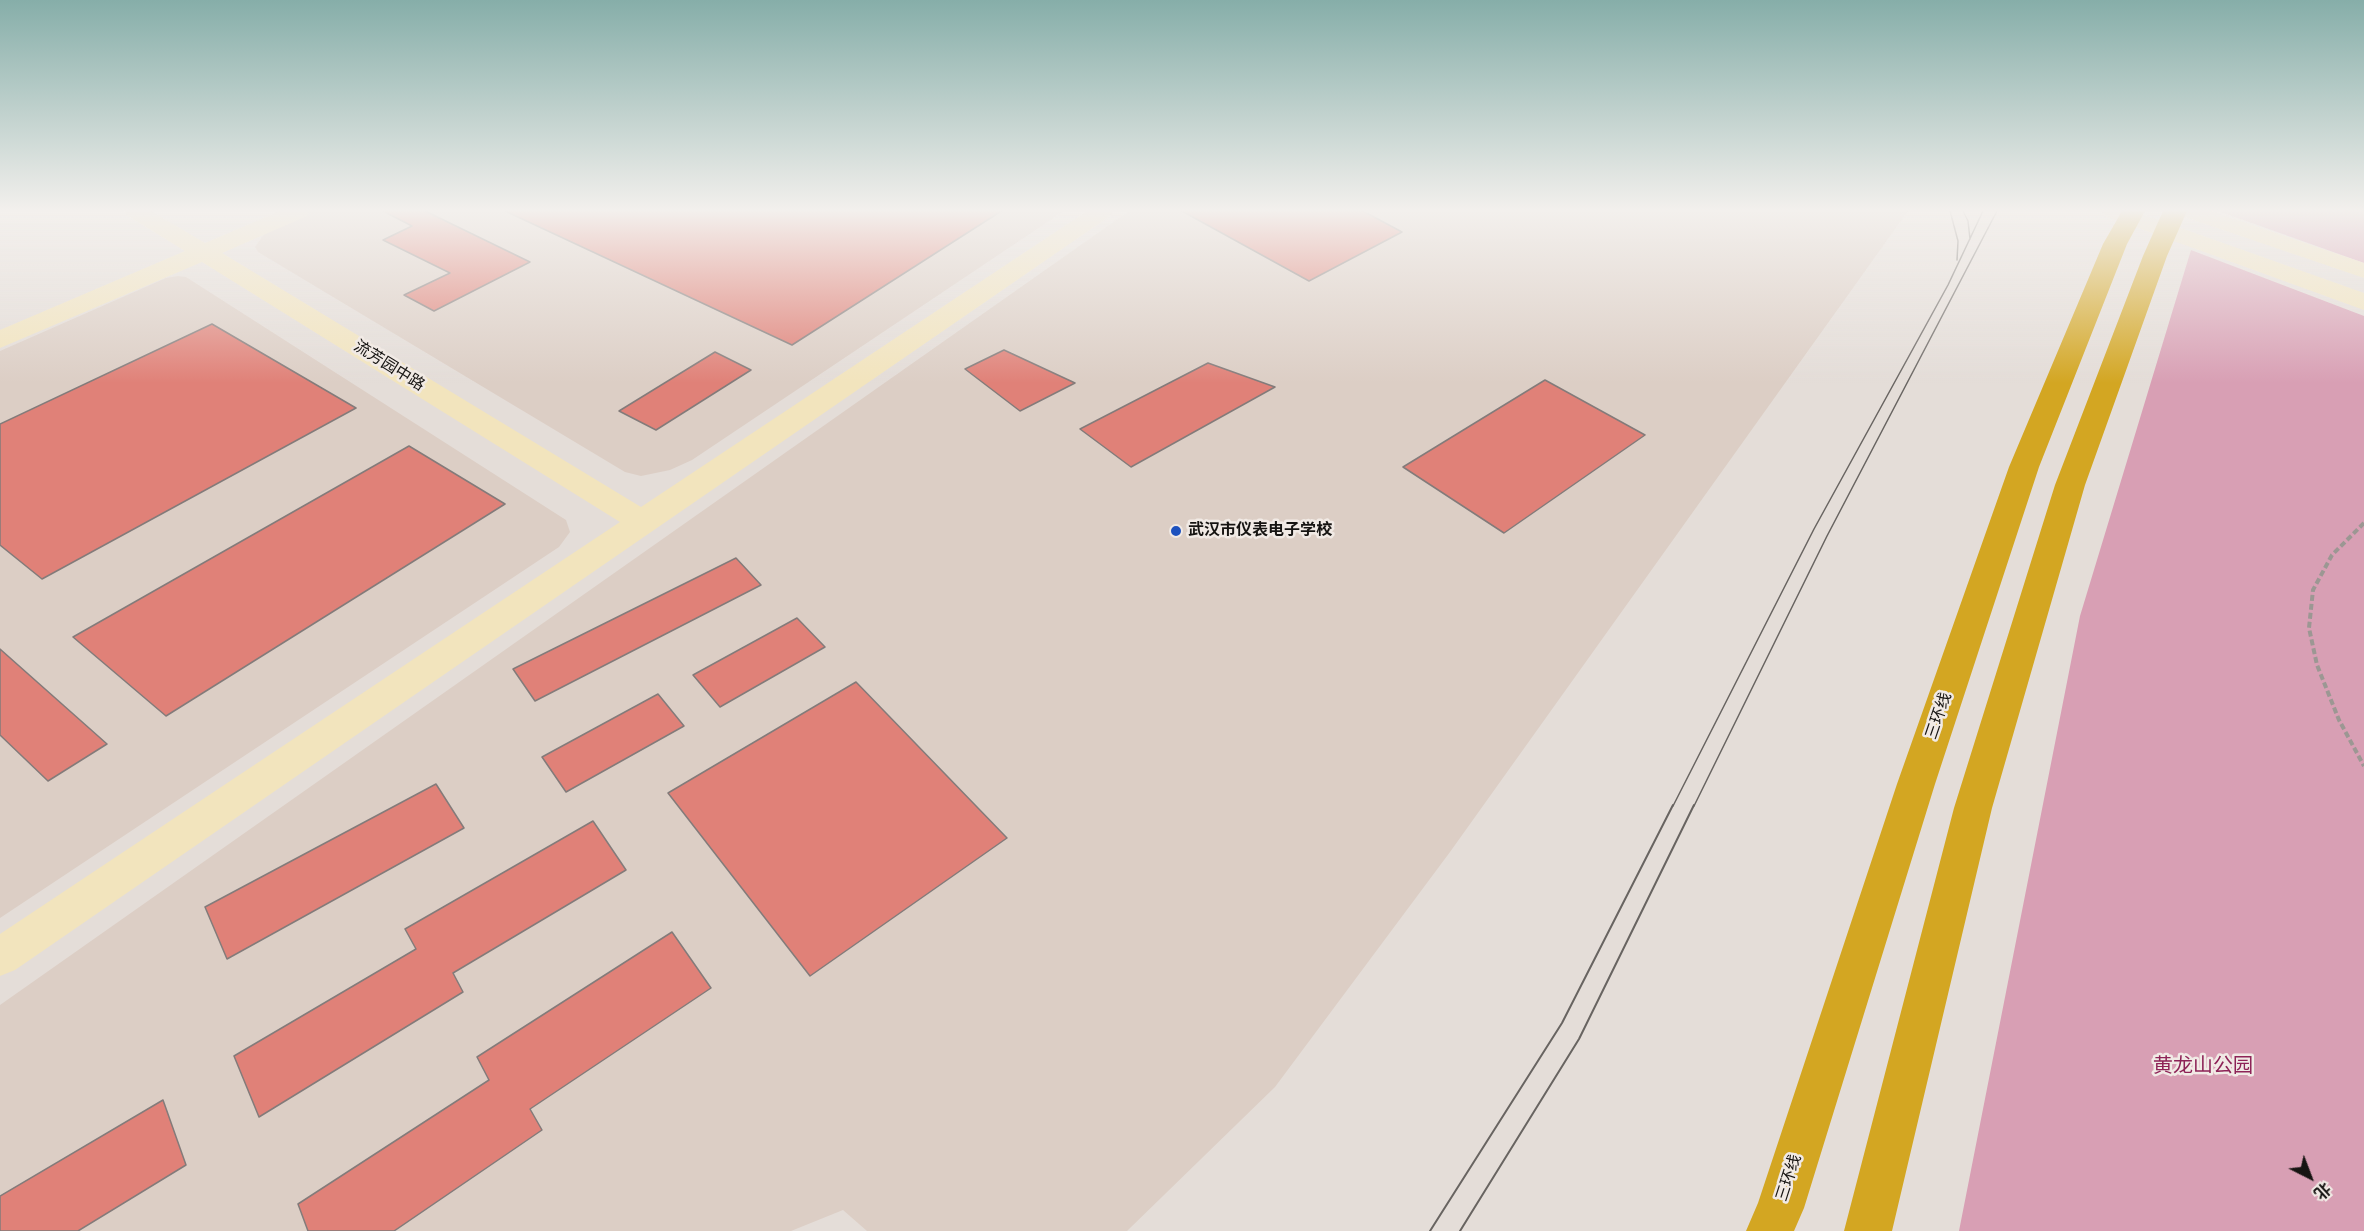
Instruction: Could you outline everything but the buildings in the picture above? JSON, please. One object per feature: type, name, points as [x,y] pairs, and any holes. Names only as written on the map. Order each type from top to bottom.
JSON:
[{"type":"highway","name":"三环线","points":[[1774,1223],[1920,772],[2024,467],[2098,268]]},
{"type":"highway","points":[[1868,1231],[1973,808],[2070,485],[2150,268]]},
{"type":"street","points":[[0,340],[165,268]]},
{"type":"street","name":"流芳园中路","points":[[230,268],[643,522]]},
{"type":"street","points":[[0,957],[1016,268]]},
{"type":"street","points":[[2252,268],[2364,302]]},
{"type":"path","points":[[2364,523],[2332,555],[2313,590],[2309,628],[2317,665],[2339,720],[2364,766]]},
{"type":"shaded area","points":[[285,268],[978,268],[692,460],[670,470],[641,476],[625,472]]},
{"type":"shaded area","name":"武汉市仪表电子学校","points":[[1047,268],[1867,268],[1450,852],[1275,1087],[1127,1231],[867,1231],[843,1210],[791,1231],[0,1231],[0,1005]]},
{"type":"shaded area","points":[[186,277],[566,520],[570,532],[559,547],[0,918],[0,351],[166,278]]},
{"type":"green space","name":"黄龙山公园","points":[[2185,268],[2239,268],[2364,316],[2364,1231],[1959,1231],[2080,616]]},
{"type":"tram line","points":[[1673,806],[1814,529],[1956,268]]},
{"type":"tram line","points":[[1694,806],[1827,536],[1967,268]]},
{"type":"tram line","points":[[1430,1231],[1562,1023],[1673,805]]},
{"type":"tram line","points":[[1460,1231],[1579,1039],[1694,805]]},
{"type":"place","name":"武汉市仪表电子学校","points":[[1176,531]]}]
